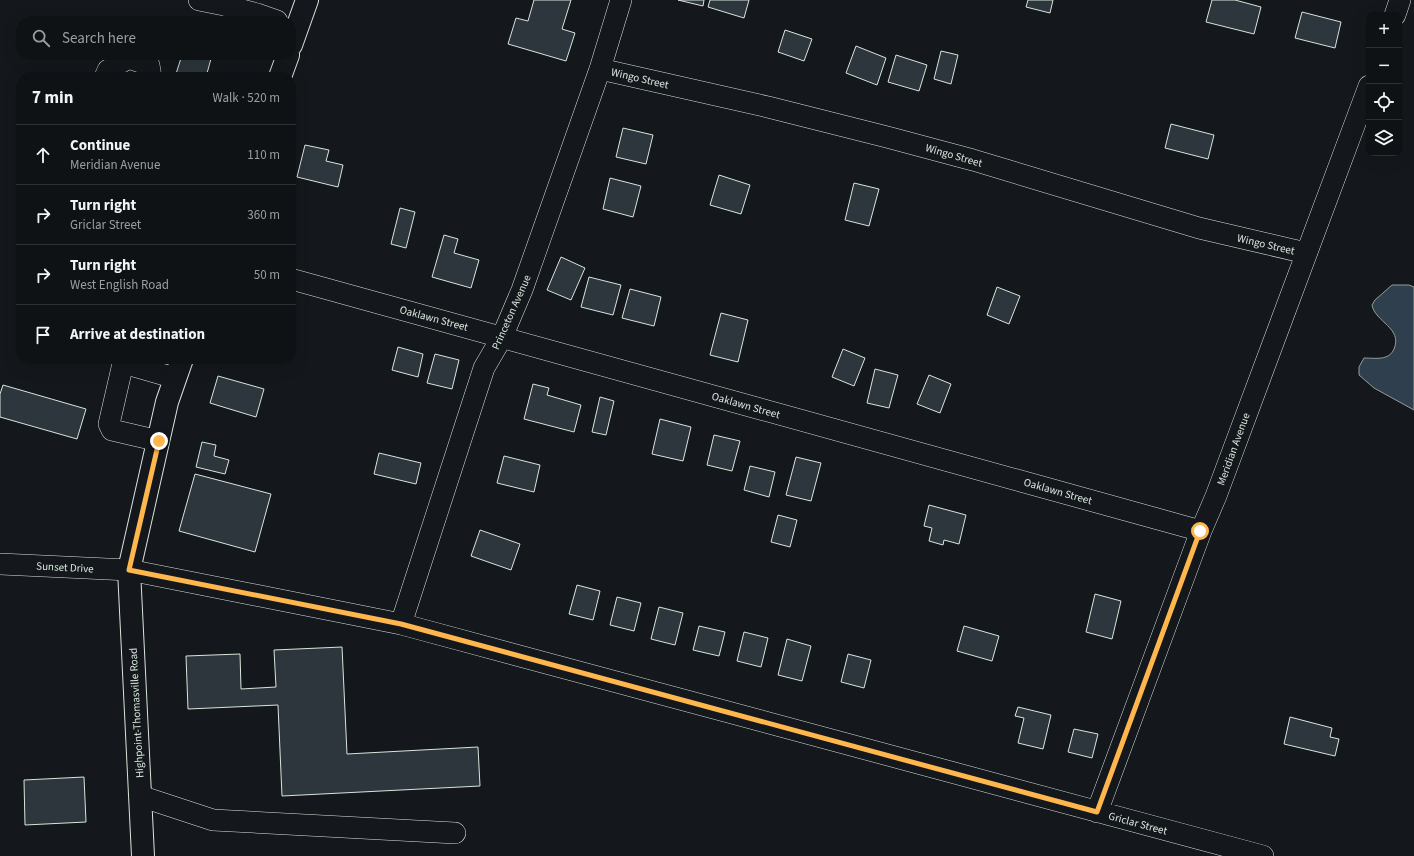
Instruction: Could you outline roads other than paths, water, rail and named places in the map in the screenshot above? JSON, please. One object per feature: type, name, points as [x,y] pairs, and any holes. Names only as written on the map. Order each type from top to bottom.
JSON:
[{"type":"main road","points":[[296,27],[307,0]]},
{"type":"main road","points":[[282,72],[286,60]]},
{"type":"main road","name":"Highpoint-Thomasville Road","points":[[143,856],[129,570],[167,402],[179,369]]},
{"type":"street","points":[[199,0],[225,3],[262,16]]},
{"type":"street","name":"Princeton Avenue","points":[[401,624],[484,368],[502,337],[522,290],[600,69],[621,0]]},
{"type":"street","points":[[1395,12],[1400,0]]},
{"type":"street","points":[[107,72],[108,70],[126,60]]},
{"type":"street","points":[[135,60],[149,65],[150,72]]},
{"type":"street","name":"Wingo Street","points":[[600,69],[768,107],[887,137],[973,160],[1199,228],[1306,253]]},
{"type":"street","name":"Meridian Avenue","points":[[1097,812],[1200,531],[1216,496],[1366,94]]},
{"type":"street","name":"Oaklawn Street","points":[[296,280],[1200,531]]},
{"type":"street","points":[[122,364],[109,424],[112,430],[159,441]]},
{"type":"street","points":[[144,364],[179,369]]},
{"type":"street","name":"Sunset Drive","points":[[0,564],[129,570]]},
{"type":"street","name":"Griclar Street","points":[[129,570],[401,624],[1263,856]]},
{"type":"street","points":[[140,796],[213,820],[455,833]]},
{"type":"water","points":[[1392,285],[1409,285],[1414,287],[1414,410],[1374,388],[1359,375],[1359,367],[1364,358],[1385,357],[1392,353],[1394,349],[1396,342],[1392,330],[1374,311],[1372,305],[1375,300]]}]
